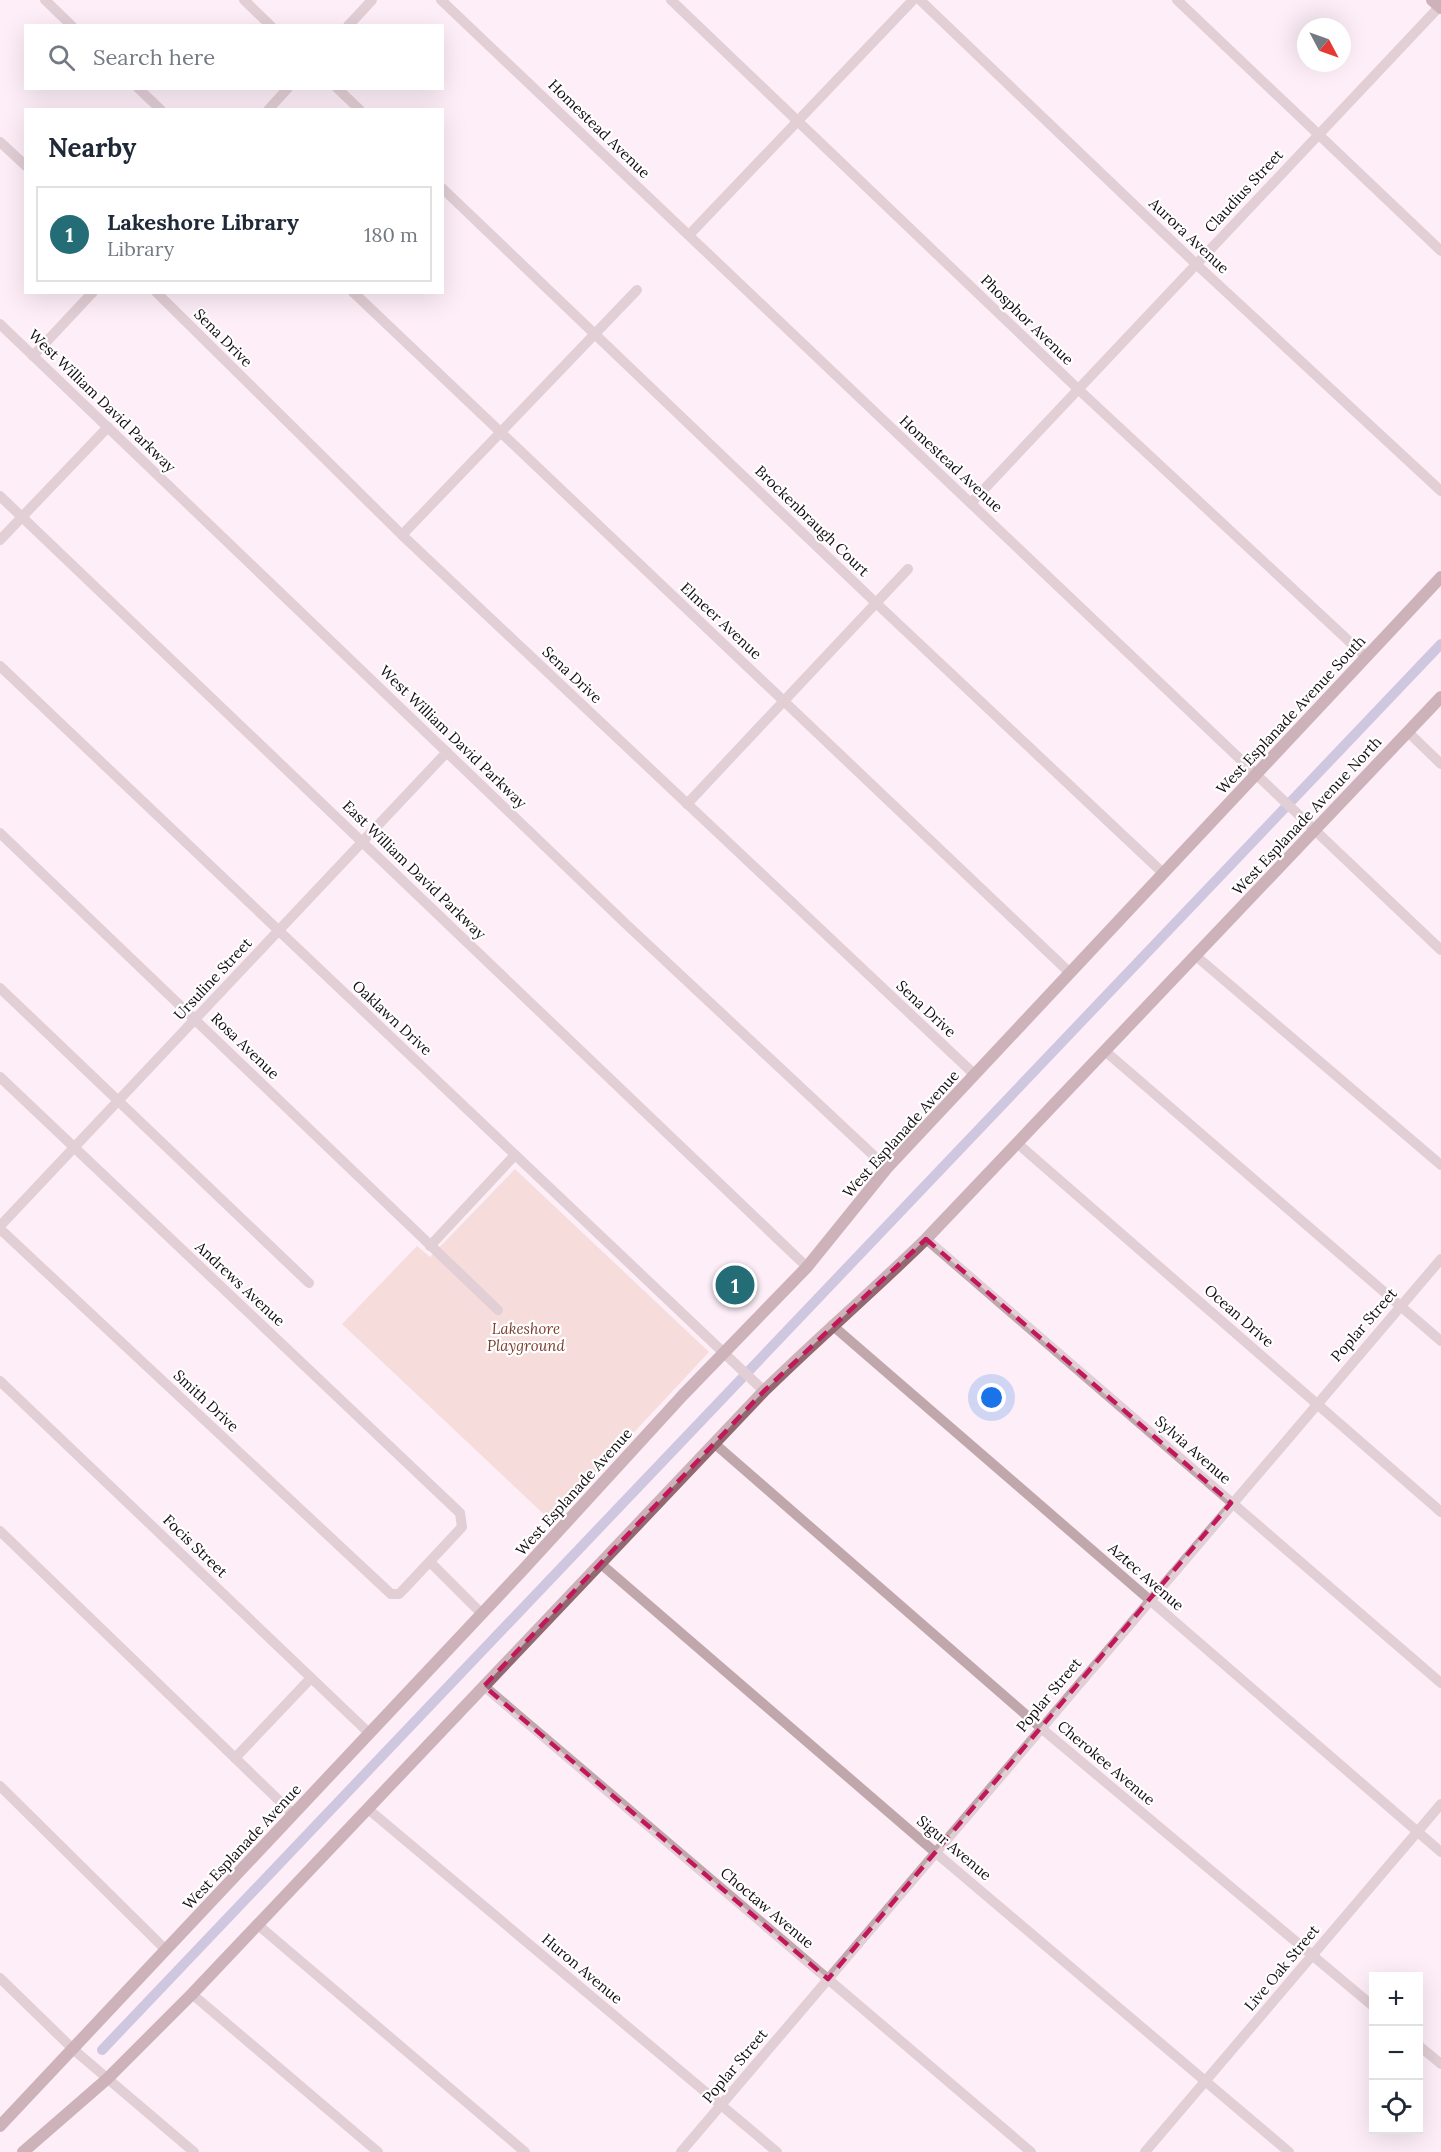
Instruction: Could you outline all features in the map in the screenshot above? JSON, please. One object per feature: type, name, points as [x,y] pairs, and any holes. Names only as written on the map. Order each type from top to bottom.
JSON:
[{"type":"main road","name":"West Esplanade Avenue South","points":[[1163,873],[1441,577]]},
{"type":"main road","name":"West Esplanade Avenue North","points":[[1196,956],[1441,697]]},
{"type":"main road","name":"West Esplanade Avenue","points":[[0,2126],[482,1614],[683,1395],[729,1358],[887,1168],[1163,873]]},
{"type":"main road","points":[[23,2152],[107,2079],[192,1994],[715,1444],[760,1388],[884,1280],[926,1239],[1196,956]]},
{"type":"street","points":[[45,0],[70,24]]},
{"type":"street","points":[[244,0],[269,24]]},
{"type":"street","points":[[350,24],[372,0]]},
{"type":"street","name":"Homestead Avenue","points":[[441,0],[1441,950]]},
{"type":"street","name":"Phosphor Avenue","points":[[671,0],[1078,389],[1366,657]]},
{"type":"street","points":[[689,235],[913,0]]},
{"type":"street","name":"Aurora Avenue","points":[[920,0],[1196,264],[1441,491]]},
{"type":"street","points":[[1177,0],[1441,251]]},
{"type":"street","name":"Claudius Street","points":[[971,503],[1438,5]]},
{"type":"street","points":[[140,90],[158,108]]},
{"type":"street","points":[[270,108],[286,90]]},
{"type":"street","points":[[339,90],[358,108]]},
{"type":"street","points":[[0,142],[24,164]]},
{"type":"street","name":"Brockenbraugh Court","points":[[444,190],[596,332],[876,603],[1163,873]]},
{"type":"street","points":[[402,535],[637,290]]},
{"type":"street","points":[[33,356],[91,294]]},
{"type":"street","name":"Sena Drive","points":[[158,294],[402,535],[974,1074]]},
{"type":"street","name":"Elmeer Avenue","points":[[354,294],[1069,972]]},
{"type":"street","name":"West William David Parkway","points":[[0,324],[447,752],[887,1168]]},
{"type":"street","points":[[0,540],[108,427]]},
{"type":"street","name":"East William David Parkway","points":[[0,496],[807,1267]]},
{"type":"street","points":[[687,804],[908,569]]},
{"type":"street","name":"Oaklawn Drive","points":[[0,666],[760,1388]]},
{"type":"street","points":[[1408,732],[1441,764]]},
{"type":"street","name":"Ursuline Street","points":[[0,1228],[447,752]]},
{"type":"street","name":"Rosa Avenue","points":[[0,833],[498,1310]]},
{"type":"street","points":[[1196,956],[1441,1165]]},
{"type":"street","points":[[0,988],[309,1283]]},
{"type":"street","points":[[1105,1051],[1441,1341]]},
{"type":"street","name":"Andrews Avenue","points":[[0,1077],[460,1513],[462,1527],[431,1563]]},
{"type":"street","name":"Ocean Drive","points":[[1017,1143],[1441,1512]]},
{"type":"street","points":[[430,1246],[515,1155]]},
{"type":"street","name":"Smith Drive","points":[[0,1228],[391,1594],[399,1594],[431,1563]]},
{"type":"street","name":"Sylvia Avenue","points":[[926,1239],[1441,1683]]},
{"type":"street","name":"Poplar Street","points":[[681,2152],[1441,1258]]},
{"type":"street","name":"Aztec Avenue","points":[[832,1325],[1441,1852]]},
{"type":"street","name":"Focis Street","points":[[0,1381],[369,1733]]},
{"type":"street","name":"Cherokee Avenue","points":[[715,1444],[1041,1728],[1369,2003]]},
{"type":"street","points":[[0,1531],[293,1814]]},
{"type":"street","points":[[431,1563],[482,1614]]},
{"type":"street","name":"Sigur Avenue","points":[[601,1563],[1289,2152]]},
{"type":"street","points":[[235,1758],[311,1678]]},
{"type":"street","name":"Choctaw Avenue","points":[[484,1686],[1031,2152]]},
{"type":"street","points":[[0,1786],[166,1950]]},
{"type":"street","name":"Live Oak Street","points":[[1145,2152],[1441,1804]]},
{"type":"street","name":"Huron Avenue","points":[[368,1809],[777,2152]]},
{"type":"street","points":[[258,1925],[525,2152]]},
{"type":"street","points":[[0,1978],[74,2050],[194,2152]]},
{"type":"street","points":[[192,1994],[378,2152]]},
{"type":"street","points":[[1423,2048],[1441,2064]]},
{"type":"highlighted area","points":[[926,1239],[1231,1503],[828,1979],[484,1686],[764,1391]]},
{"type":"green space","name":"Lakeshore Playground","points":[[515,1169],[709,1352],[551,1521],[342,1324],[417,1246],[430,1257]]},
{"type":"waterway","points":[[102,2050],[1441,644]]},
{"type":"place","name":"Lakeshore Library","points":[[735,1285]]}]
